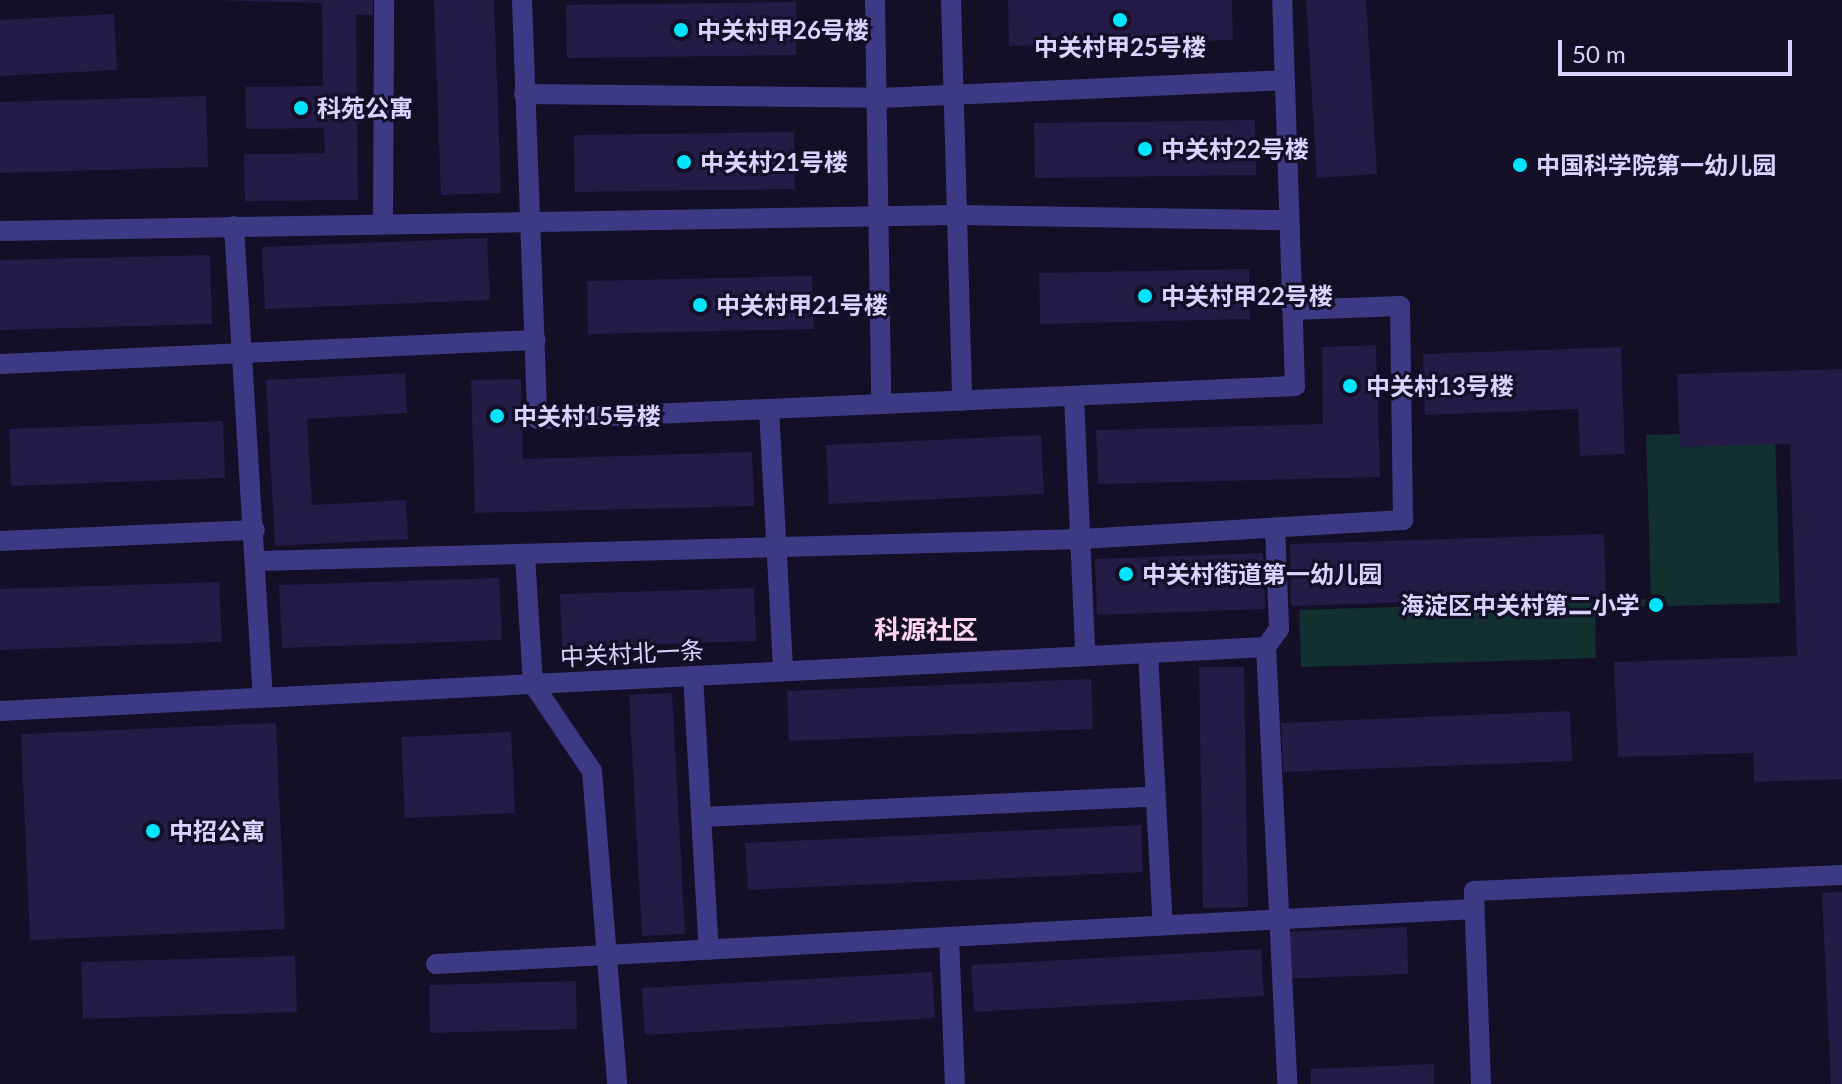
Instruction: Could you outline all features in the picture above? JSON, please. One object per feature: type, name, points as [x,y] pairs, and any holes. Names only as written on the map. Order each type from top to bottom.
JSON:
[{"type":"street","points":[[383,221],[384,0]]},
{"type":"street","points":[[522,0],[526,221],[537,419],[1295,386],[1282,0]]},
{"type":"street","points":[[875,0],[881,219],[881,404]]},
{"type":"street","points":[[951,0],[962,401]]},
{"type":"street","points":[[524,94],[879,98],[1285,80]]},
{"type":"street","points":[[0,231],[383,221],[881,219],[956,215],[1289,220]]},
{"type":"street","points":[[234,226],[259,561],[263,695]]},
{"type":"street","points":[[259,561],[776,550],[1082,539],[1403,520],[1400,306],[1292,310]]},
{"type":"street","points":[[0,364],[243,356],[535,340]]},
{"type":"street","points":[[1074,396],[1085,652]]},
{"type":"street","points":[[769,409],[783,671]]},
{"type":"street","points":[[1275,528],[1279,629],[1266,647],[1287,1084]]},
{"type":"street","points":[[0,541],[255,530]]},
{"type":"street","points":[[525,556],[533,684],[592,771],[617,1084]]},
{"type":"street","name":"中关村北一条","points":[[0,711],[263,695],[693,676],[1085,652],[1148,653],[1266,647]]},
{"type":"street","points":[[1148,653],[1163,926]]},
{"type":"street","points":[[693,676],[709,950]]},
{"type":"street","points":[[702,817],[1156,796]]},
{"type":"street","points":[[1481,1084],[1474,891],[1842,875]]},
{"type":"street","points":[[436,964],[1475,909]]},
{"type":"street","points":[[949,937],[955,1084]]},
{"type":"green space","points":[[1775,431],[1780,603],[1595,608],[1596,658],[1301,667],[1299,610],[1651,599],[1646,435]]},
{"type":"building","name":"科苑公寓","points":[[208,0],[373,0],[373,15],[356,15],[358,200],[245,201],[244,154],[325,153],[324,128],[246,129],[245,87],[323,86],[322,3]]},
{"type":"building","points":[[434,0],[494,0],[501,193],[441,195]]},
{"type":"building","name":"中关村甲25号楼","points":[[1008,0],[1232,0],[1233,40],[1009,46]]},
{"type":"building","points":[[1306,0],[1366,0],[1377,174],[1317,178]]},
{"type":"building","name":"中关村甲26号楼","points":[[796,2],[796,55],[567,58],[566,5]]},
{"type":"building","points":[[114,14],[117,70],[0,76],[0,20]]},
{"type":"building","points":[[206,96],[208,167],[0,173],[0,102]]},
{"type":"building","name":"中关村22号楼","points":[[1255,120],[1256,175],[1035,178],[1034,123]]},
{"type":"building","name":"中关村21号楼","points":[[794,132],[795,189],[575,192],[574,135]]},
{"type":"building","points":[[487,238],[490,300],[265,309],[262,247]]},
{"type":"building","points":[[210,255],[212,324],[0,330],[0,260]]},
{"type":"building","name":"中关村甲22号楼","points":[[1249,269],[1250,319],[1040,324],[1039,273]]},
{"type":"building","name":"中关村甲21号楼","points":[[812,276],[814,329],[588,334],[587,281]]},
{"type":"building","name":"中关村13号楼","points":[[1376,345],[1380,477],[1098,484],[1096,430],[1323,424],[1322,347]]},
{"type":"building","points":[[1621,347],[1625,454],[1580,456],[1578,409],[1425,415],[1423,354]]},
{"type":"building","points":[[1842,369],[1842,779],[1754,782],[1753,753],[1618,757],[1614,662],[1797,656],[1790,444],[1680,447],[1677,374]]},
{"type":"building","points":[[405,373],[407,413],[307,419],[312,505],[406,500],[408,539],[275,546],[266,380]]},
{"type":"building","name":"中关村15号楼","points":[[521,379],[523,459],[752,452],[754,506],[475,513],[471,380]]},
{"type":"building","points":[[223,421],[225,478],[11,486],[9,429]]},
{"type":"building","points":[[1041,435],[1044,494],[829,504],[826,445]]},
{"type":"building","points":[[1604,534],[1606,596],[1291,606],[1290,544]]},
{"type":"building","points":[[1263,553],[1265,609],[1097,615],[1095,559]]},
{"type":"building","points":[[499,578],[502,640],[282,648],[279,585]]},
{"type":"building","points":[[219,582],[222,642],[0,650],[0,589]]},
{"type":"building","points":[[754,588],[756,641],[562,647],[560,594]]},
{"type":"building","points":[[1199,667],[1244,667],[1248,907],[1203,908]]},
{"type":"building","points":[[1091,679],[1093,729],[789,741],[787,691]]},
{"type":"building","points":[[672,693],[685,934],[642,936],[629,695]]},
{"type":"building","points":[[1570,711],[1572,761],[1283,772],[1281,723]]},
{"type":"building","name":"中招公寓","points":[[276,723],[285,929],[30,940],[21,734]]},
{"type":"building","points":[[511,732],[515,813],[405,818],[401,737]]},
{"type":"building","points":[[1141,825],[1143,872],[748,890],[745,843]]},
{"type":"building","points":[[1842,892],[1842,1084],[1831,1084],[1822,893]]},
{"type":"building","points":[[1407,927],[1408,974],[1283,979],[1281,932]]},
{"type":"building","points":[[1261,949],[1264,996],[974,1012],[971,965]]},
{"type":"building","points":[[295,956],[297,1012],[83,1019],[81,962]]},
{"type":"building","points":[[932,972],[935,1018],[645,1035],[642,988]]},
{"type":"building","points":[[576,981],[577,1029],[430,1033],[429,985]]},
{"type":"building","points":[[1434,1064],[1434,1084],[1311,1084],[1311,1069]]},
{"type":"place","name":"中关村甲25号楼","points":[[1120,20]]},
{"type":"place","name":"中关村甲26号楼","points":[[681,30]]},
{"type":"place","name":"科苑公寓","points":[[301,108]]},
{"type":"place","name":"中关村22号楼","points":[[1145,149]]},
{"type":"place","name":"中关村21号楼","points":[[684,162]]},
{"type":"place","name":"中国科学院第一幼儿园","points":[[1520,165]]},
{"type":"place","name":"中关村甲22号楼","points":[[1145,296]]},
{"type":"place","name":"中关村甲21号楼","points":[[700,305]]},
{"type":"place","name":"中关村13号楼","points":[[1350,386]]},
{"type":"place","name":"中关村15号楼","points":[[497,416]]},
{"type":"place","name":"中关村街道第一幼儿园","points":[[1126,574]]},
{"type":"place","name":"海淀区中关村第二小学","points":[[1656,605]]},
{"type":"place","name":"中招公寓","points":[[153,831]]},
{"type":"district","name":"科源社区","points":[[926,630]]}]
